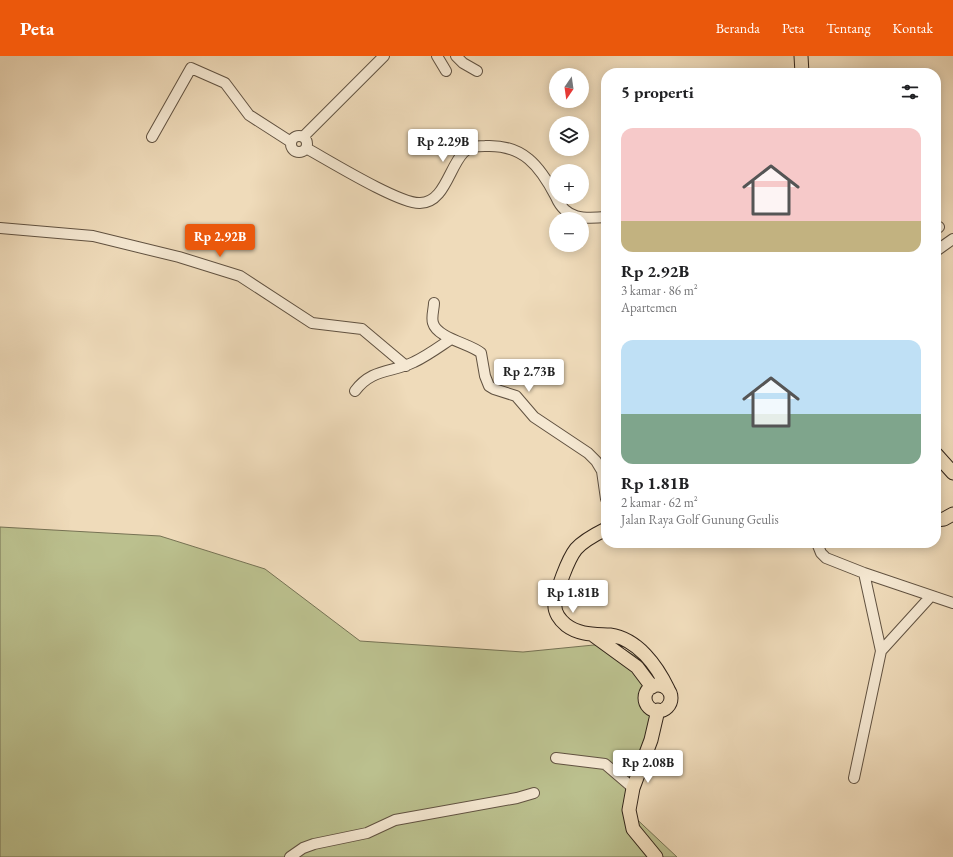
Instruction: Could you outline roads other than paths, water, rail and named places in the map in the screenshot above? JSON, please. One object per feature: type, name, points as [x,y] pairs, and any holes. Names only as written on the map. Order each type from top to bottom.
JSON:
[{"type":"main road","points":[[802,56],[802,68]]},
{"type":"main road","points":[[941,460],[953,473]]},
{"type":"main road","points":[[941,519],[953,514]]},
{"type":"main road","points":[[601,532],[576,549],[568,564],[555,604],[559,618],[566,625],[575,630],[593,635],[611,635],[636,647],[652,662],[668,689],[671,696],[670,703],[665,708],[658,710],[651,708],[646,701],[647,693],[652,687],[660,685],[668,689]]},
{"type":"main road","points":[[593,635],[637,667],[652,687]]},
{"type":"main road","points":[[656,857],[636,834],[631,825],[629,806],[633,788],[651,740],[658,710]]},
{"type":"street","points":[[291,142],[295,138],[303,138],[384,56]]},
{"type":"street","points":[[437,56],[446,71]]},
{"type":"street","points":[[456,56],[463,63],[477,71]]},
{"type":"street","points":[[152,137],[191,68],[225,83],[249,115],[291,142],[292,148],[295,151],[301,152],[306,148]]},
{"type":"street","points":[[303,138],[306,142],[306,148]]},
{"type":"street","points":[[306,148],[406,201],[419,204],[430,202],[435,197],[455,163],[464,151],[475,147],[504,147],[517,150],[526,156],[541,171],[549,185]]},
{"type":"street","points":[[559,204],[575,216],[586,218],[601,217]]},
{"type":"street","points":[[0,228],[93,236],[179,257],[240,276],[312,323],[362,329],[406,366]]},
{"type":"street","points":[[941,247],[953,239]]},
{"type":"street","points":[[434,303],[432,322],[435,327],[451,339],[476,349],[481,353],[485,376],[489,386],[516,396],[534,417],[588,453],[596,461],[601,469]]},
{"type":"street","points":[[355,391],[365,379],[372,375],[406,366],[451,339]]},
{"type":"street","points":[[820,548],[821,553],[826,558],[864,573],[953,603]]},
{"type":"street","points":[[854,778],[881,651],[864,573]]},
{"type":"street","points":[[881,651],[931,596]]},
{"type":"street","points":[[556,758],[605,764],[633,788]]},
{"type":"street","points":[[290,857],[303,848],[314,844],[367,833],[395,820],[517,798],[534,793]]}]
